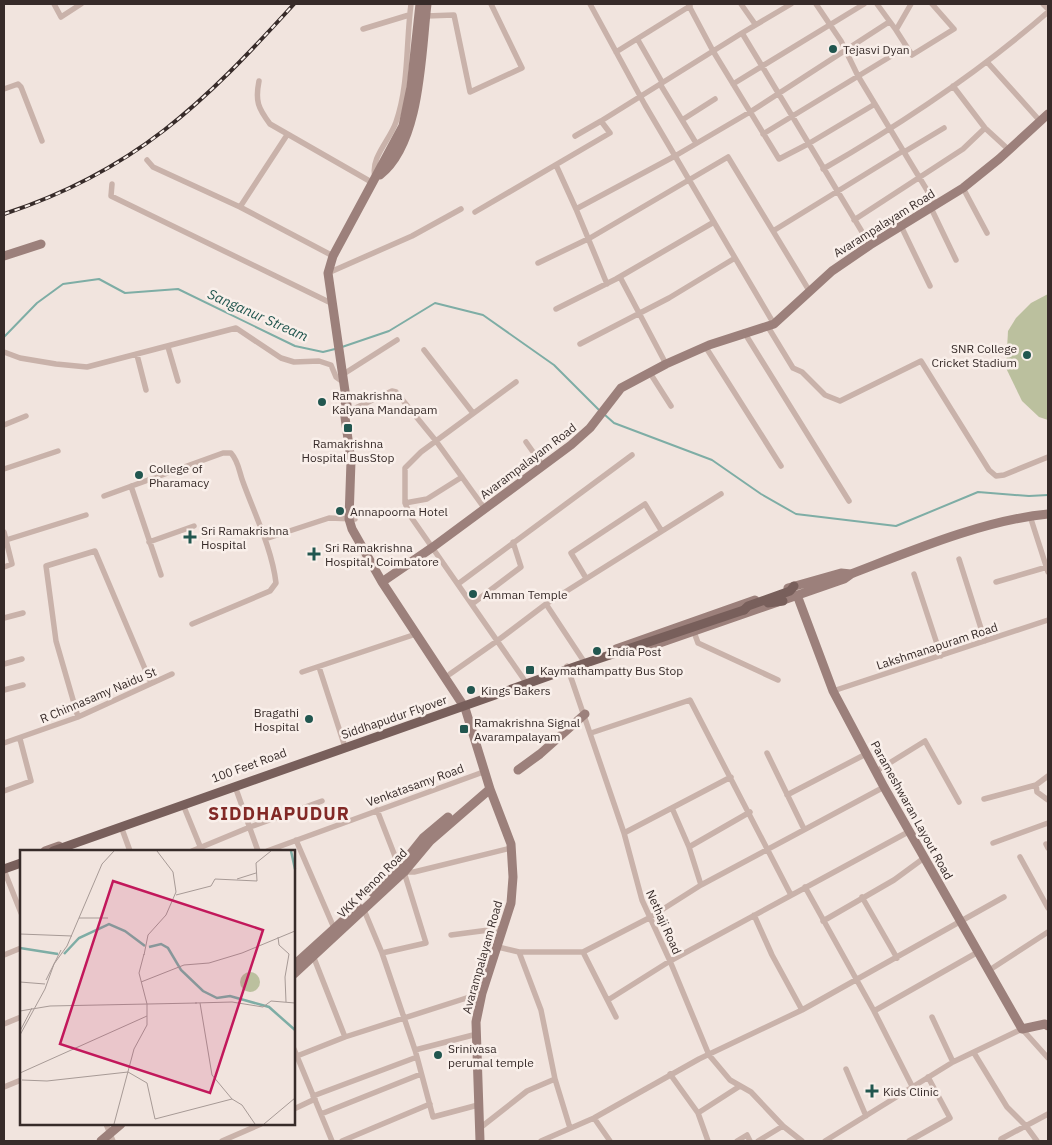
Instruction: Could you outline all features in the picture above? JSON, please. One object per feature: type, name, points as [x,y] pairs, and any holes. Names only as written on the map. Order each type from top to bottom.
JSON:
[{"type":"main road","name":"Siddhapudur Flyover","points":[[56,850],[577,666],[744,610],[790,591],[796,591]]},
{"type":"main road","name":"Siddhapudur Flyover","points":[[765,602],[783,601]]},
{"type":"main road","points":[[4,870],[20,863]]},
{"type":"street","points":[[54,4],[62,17],[81,4]]},
{"type":"street","points":[[376,178],[373,166],[390,136],[401,106],[411,4]]},
{"type":"street","points":[[352,519],[356,460],[336,339],[328,273],[334,256],[403,126],[408,109],[420,4]]},
{"type":"street","points":[[376,178],[397,158],[410,129],[427,4]]},
{"type":"street","points":[[426,16],[454,15],[470,92],[522,68],[491,4]]},
{"type":"street","points":[[590,4],[640,96],[735,258],[793,368],[802,372],[825,395],[840,401],[921,362],[989,470],[996,476],[1004,475],[1048,457]]},
{"type":"street","points":[[741,4],[755,24]]},
{"type":"street","points":[[575,136],[755,24],[791,4]]},
{"type":"street","points":[[816,4],[919,176],[956,260]]},
{"type":"street","points":[[733,84],[864,4]]},
{"type":"street","points":[[876,4],[912,55],[954,30],[932,4]]},
{"type":"street","points":[[896,30],[911,4]]},
{"type":"street","points":[[1043,4],[1048,9]]},
{"type":"street","points":[[616,52],[638,40],[689,5],[713,51],[778,159],[808,144],[875,104]]},
{"type":"street","points":[[823,169],[890,130],[988,63],[1048,12]]},
{"type":"street","points":[[363,29],[410,15]]},
{"type":"street","points":[[576,209],[675,156],[750,112],[889,22]]},
{"type":"street","points":[[742,33],[870,245]]},
{"type":"street","points":[[638,40],[696,143]]},
{"type":"street","points":[[763,134],[906,47]]},
{"type":"street","points":[[988,63],[1040,121]]},
{"type":"street","points":[[259,81],[256,98],[262,113],[270,124],[287,135],[376,178]]},
{"type":"street","points":[[4,89],[18,84],[21,87],[42,141]]},
{"type":"street","points":[[953,86],[985,128],[1009,150]]},
{"type":"street","points":[[682,120],[715,99]]},
{"type":"street","name":"Avarampalayam Road","points":[[480,1141],[476,1022],[482,993],[511,902],[513,877],[511,848],[490,788],[465,704],[416,634],[384,580],[485,509],[590,428],[621,388],[705,346],[744,332],[771,326],[832,271],[870,245],[963,188],[1009,150],[1048,114]]},
{"type":"street","points":[[475,212],[610,133],[601,121]]},
{"type":"street","points":[[773,231],[944,128]]},
{"type":"street","points":[[854,220],[963,149],[985,128]]},
{"type":"street","points":[[240,207],[287,135]]},
{"type":"street","points":[[538,263],[590,238],[728,156],[810,292]]},
{"type":"street","points":[[147,160],[153,167],[240,207],[334,256]]},
{"type":"street","points":[[556,165],[590,238],[607,284]]},
{"type":"street","points":[[112,184],[111,196],[331,304]]},
{"type":"street","points":[[963,188],[987,233]]},
{"type":"street","points":[[328,273],[412,236],[461,209]]},
{"type":"street","points":[[556,309],[620,277],[714,222]]},
{"type":"street","points":[[901,226],[930,286]]},
{"type":"street","points":[[4,256],[41,244]]},
{"type":"street","points":[[580,344],[640,314],[735,258]]},
{"type":"street","points":[[620,277],[666,364]]},
{"type":"street","points":[[4,352],[20,358],[86,367],[236,328],[281,358],[331,365],[336,377],[342,376],[397,340]]},
{"type":"street","points":[[744,332],[849,501]]},
{"type":"street","points":[[705,346],[781,466]]},
{"type":"street","points":[[168,347],[178,381]]},
{"type":"street","points":[[424,350],[472,413]]},
{"type":"street","points":[[137,355],[146,390]]},
{"type":"street","points":[[650,373],[671,406]]},
{"type":"street","points":[[516,382],[472,413],[405,468],[405,503],[411,517],[525,680]]},
{"type":"street","points":[[349,411],[392,391],[396,392],[436,441],[485,509]]},
{"type":"street","points":[[346,401],[344,410],[352,473],[352,519],[384,580],[450,674],[465,704]]},
{"type":"street","points":[[4,425],[26,416]]},
{"type":"street","points":[[526,442],[543,466]]},
{"type":"street","points":[[4,469],[58,451]]},
{"type":"street","points":[[104,496],[223,452],[231,454],[237,460],[241,478],[265,539],[276,584],[270,591],[192,624]]},
{"type":"street","points":[[458,584],[632,455]]},
{"type":"street","points":[[405,503],[427,499],[462,477]]},
{"type":"street","points":[[131,486],[161,575]]},
{"type":"street","points":[[450,674],[497,642],[546,604],[721,494]]},
{"type":"street","points":[[586,578],[570,553],[645,504],[661,530]]},
{"type":"street","points":[[465,704],[568,669],[584,660],[796,591],[841,573],[851,574],[907,552],[998,523],[1048,514]]},
{"type":"street","points":[[6,540],[86,515]]},
{"type":"street","points":[[996,582],[1047,569],[1030,516]]},
{"type":"street","points":[[265,539],[329,518],[352,519]]},
{"type":"street","points":[[149,542],[194,526]]},
{"type":"street","points":[[4,532],[12,564],[4,567]]},
{"type":"street","points":[[472,604],[521,567],[513,542]]},
{"type":"street","points":[[78,717],[56,641],[46,566],[95,551],[151,683]]},
{"type":"street","points":[[959,559],[986,641]]},
{"type":"street","points":[[914,574],[941,656]]},
{"type":"street","points":[[465,704],[525,680],[694,632],[783,601],[796,591]]},
{"type":"street","name":"Parameshwaran Layout Road","points":[[796,591],[833,692],[875,772],[1022,1028]]},
{"type":"street","points":[[546,604],[584,660]]},
{"type":"street","points":[[4,618],[23,613]]},
{"type":"street","name":"Lakshmanapuram Road","points":[[833,692],[1048,620]]},
{"type":"street","points":[[694,632],[698,643],[778,680]]},
{"type":"street","points":[[302,672],[416,634]]},
{"type":"street","points":[[4,664],[22,659]]},
{"type":"street","points":[[319,667],[344,744]]},
{"type":"street","name":"Nethaji Road","points":[[568,669],[585,714],[624,833],[642,900],[709,1054],[730,1080],[751,1092],[783,1126],[802,1141]]},
{"type":"street","name":"R Chinnasamy Naidu St","points":[[4,743],[20,739],[78,717],[172,674]]},
{"type":"street","points":[[4,690],[23,685]]},
{"type":"street","points":[[591,733],[690,700],[750,812],[791,895]]},
{"type":"street","name":"100 Feet Road","points":[[47,850],[344,744],[465,704]]},
{"type":"street","name":"100 Feet Road","points":[[64,850],[236,789],[465,704]]},
{"type":"street","points":[[518,770],[540,754],[585,714]]},
{"type":"street","points":[[4,791],[31,781],[20,739]]},
{"type":"street","points":[[875,772],[925,741],[959,802]]},
{"type":"street","points":[[767,753],[804,829]]},
{"type":"street","points":[[787,795],[866,754]]},
{"type":"street","name":"Venkatasamy Road","points":[[271,850],[486,771]]},
{"type":"street","points":[[984,799],[1036,785],[1048,776]]},
{"type":"street","points":[[624,833],[731,777]]},
{"type":"street","points":[[1036,785],[1037,792],[1048,800]]},
{"type":"street","points":[[498,947],[519,952],[583,952],[649,918],[701,884],[884,787]]},
{"type":"street","name":"VKK Menon Road","points":[[295,965],[364,910],[402,870],[423,838],[490,788]]},
{"type":"street","points":[[236,789],[258,850]]},
{"type":"street","points":[[184,807],[201,850],[250,827],[322,801]]},
{"type":"street","points":[[672,808],[689,847],[701,884]]},
{"type":"street","points":[[377,810],[402,870],[426,943],[382,953]]},
{"type":"street","points":[[689,847],[750,812]]},
{"type":"street","points":[[993,842],[1048,823]]},
{"type":"street","points":[[122,829],[130,850]]},
{"type":"street","points":[[608,1000],[670,961],[910,831]]},
{"type":"street","points":[[296,840],[334,928]]},
{"type":"street","points":[[402,870],[414,872],[511,848]]},
{"type":"street","points":[[1020,857],[1048,908]]},
{"type":"street","points":[[823,921],[894,880],[924,858]]},
{"type":"street","points":[[4,870],[20,910]]},
{"type":"street","name":"VKK Menon Road","points":[[295,973],[334,928],[402,870]]},
{"type":"street","points":[[805,887],[874,1011],[912,1086]]},
{"type":"street","points":[[862,897],[897,958]]},
{"type":"street","points":[[541,1141],[594,1118],[670,1074],[802,1010],[856,978],[897,958],[1004,897]]},
{"type":"street","points":[[364,910],[406,1018],[433,1117],[478,1105]]},
{"type":"street","points":[[754,915],[772,954],[802,1010]]},
{"type":"street","points":[[451,935],[504,928]]},
{"type":"street","points":[[988,971],[1048,932]]},
{"type":"street","points":[[4,955],[20,948]]},
{"type":"street","points":[[519,952],[541,1010],[555,1079],[570,1128]]},
{"type":"street","points":[[583,952],[616,1017]]},
{"type":"street","points":[[874,1011],[978,952]]},
{"type":"street","points":[[312,953],[345,1037]]},
{"type":"street","points":[[297,1056],[345,1037],[482,993]]},
{"type":"street","points":[[932,1016],[953,1062]]},
{"type":"street","points":[[4,1024],[20,1017]]},
{"type":"street","points":[[825,1141],[953,1062],[1022,1028],[1045,1024],[1048,1026]]},
{"type":"street","points":[[1022,1028],[1048,1058]]},
{"type":"street","points":[[295,1108],[314,1098],[416,1053],[477,1034]]},
{"type":"street","points":[[295,1051],[332,1141]]},
{"type":"street","points":[[974,1053],[1008,1107],[1037,1141]]},
{"type":"street","points":[[846,1069],[866,1116]]},
{"type":"street","points":[[321,1114],[421,1074]]},
{"type":"street","points":[[670,1074],[698,1113],[708,1141]]},
{"type":"street","points":[[909,1141],[950,1118],[928,1077]]},
{"type":"street","points":[[480,1128],[527,1091],[555,1079]]},
{"type":"street","points":[[4,1087],[20,1080]]},
{"type":"street","points":[[698,1113],[740,1086]]},
{"type":"street","points":[[342,1141],[430,1104]]},
{"type":"street","points":[[1003,1141],[1002,1138],[1048,1114]]},
{"type":"street","points":[[594,1118],[610,1141]]},
{"type":"street","points":[[222,1141],[259,1125]]},
{"type":"street","points":[[758,1141],[783,1126]]},
{"type":"street","points":[[93,1141],[110,1130]]},
{"type":"street","points":[[101,1141],[110,1130]]},
{"type":"street","points":[[737,1141],[747,1135],[750,1141]]},
{"type":"green space","name":"SNR College Cricket Stadium","points":[[1048,294],[1048,420],[1039,417],[1022,401],[1006,368],[1008,331],[1016,318],[1031,303]]},
{"type":"waterway","name":"Sanganur Stream","points":[[4,337],[37,303],[63,284],[99,279],[125,293],[178,289],[295,346],[323,352],[335,349]]},
{"type":"waterway","name":"Sanganur Stream","points":[[342,347],[389,331],[435,303],[483,315],[554,365],[599,410]]},
{"type":"waterway","name":"Sanganur Stream","points":[[605,415],[614,423],[712,460],[761,494],[796,514],[896,526],[978,492],[1029,496],[1048,495]]},
{"type":"railway","points":[[4,214],[50,197],[92,177],[130,155],[197,103],[229,73],[294,4]]},
{"type":"place","name":"Tejasvi Dyan","points":[[833,49]]},
{"type":"place","name":"SNR College Cricket Stadium","points":[[1027,355]]},
{"type":"place","name":"Ramakrishna Kalyana Mandapam","points":[[322,402]]},
{"type":"place","name":"Ramakrishna Hospital BusStop","points":[[348,428]]},
{"type":"place","name":"College of Pharamacy","points":[[139,475]]},
{"type":"place","name":"Annapoorna Hotel","points":[[340,511]]},
{"type":"place","name":"Sri Ramakrishna Hospital","points":[[190,537]]},
{"type":"place","name":"Sri Ramakrishna Hospital, Coimbatore","points":[[314,554]]},
{"type":"place","name":"Amman Temple","points":[[473,594]]},
{"type":"place","name":"India Post","points":[[597,651]]},
{"type":"place","name":"Kaymathampatty Bus Stop","points":[[530,670]]},
{"type":"place","name":"Kings Bakers","points":[[471,690]]},
{"type":"place","name":"Bragathi Hospital","points":[[309,719]]},
{"type":"place","name":"Ramakrishna Signal Avarampalayam","points":[[464,729]]},
{"type":"place","name":"Srinivasa perumal temple","points":[[438,1055]]},
{"type":"place","name":"Kids Clinic","points":[[872,1091]]},
{"type":"district","name":"SIDDHAPUDUR","points":[[279,813]]}]
